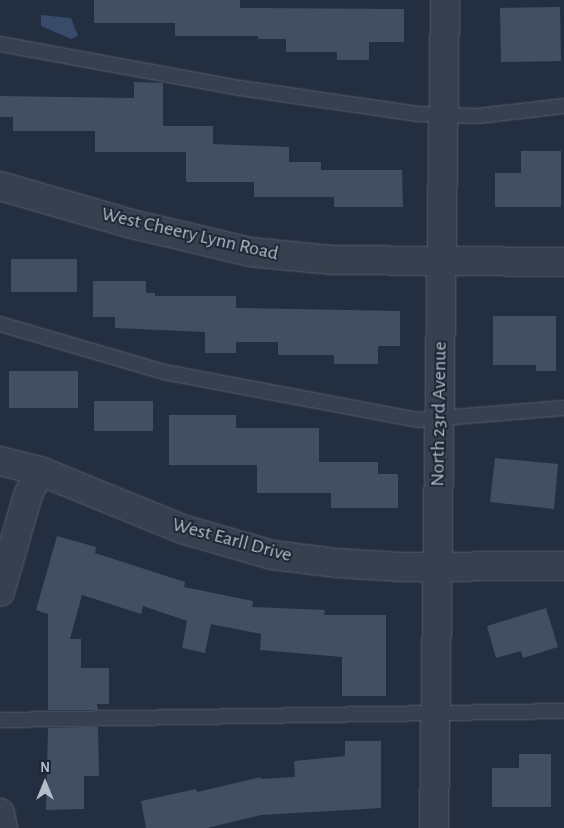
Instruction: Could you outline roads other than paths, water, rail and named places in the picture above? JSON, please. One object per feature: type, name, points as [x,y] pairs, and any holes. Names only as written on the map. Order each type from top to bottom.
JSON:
[{"type":"street","name":"North 23rd Avenue","points":[[434,828],[434,713],[445,0]]},
{"type":"street","name":"West Cheery Lynn Road","points":[[0,186],[132,224],[250,252],[332,260],[564,262]]},
{"type":"street","name":"West Earll Drive","points":[[0,461],[40,471],[182,529],[272,555],[336,563],[437,566],[564,566]]},
{"type":"street","points":[[0,592],[28,495],[40,471]]},
{"type":"street","points":[[0,813],[3,828]]},
{"type":"lane","points":[[0,44],[240,88],[442,116],[478,116],[564,106]]},
{"type":"lane","points":[[0,324],[164,372],[417,420],[564,408]]},
{"type":"lane","points":[[0,720],[564,711]]},
{"type":"water","points":[[41,15],[71,18],[78,36],[71,39],[41,26]]}]
